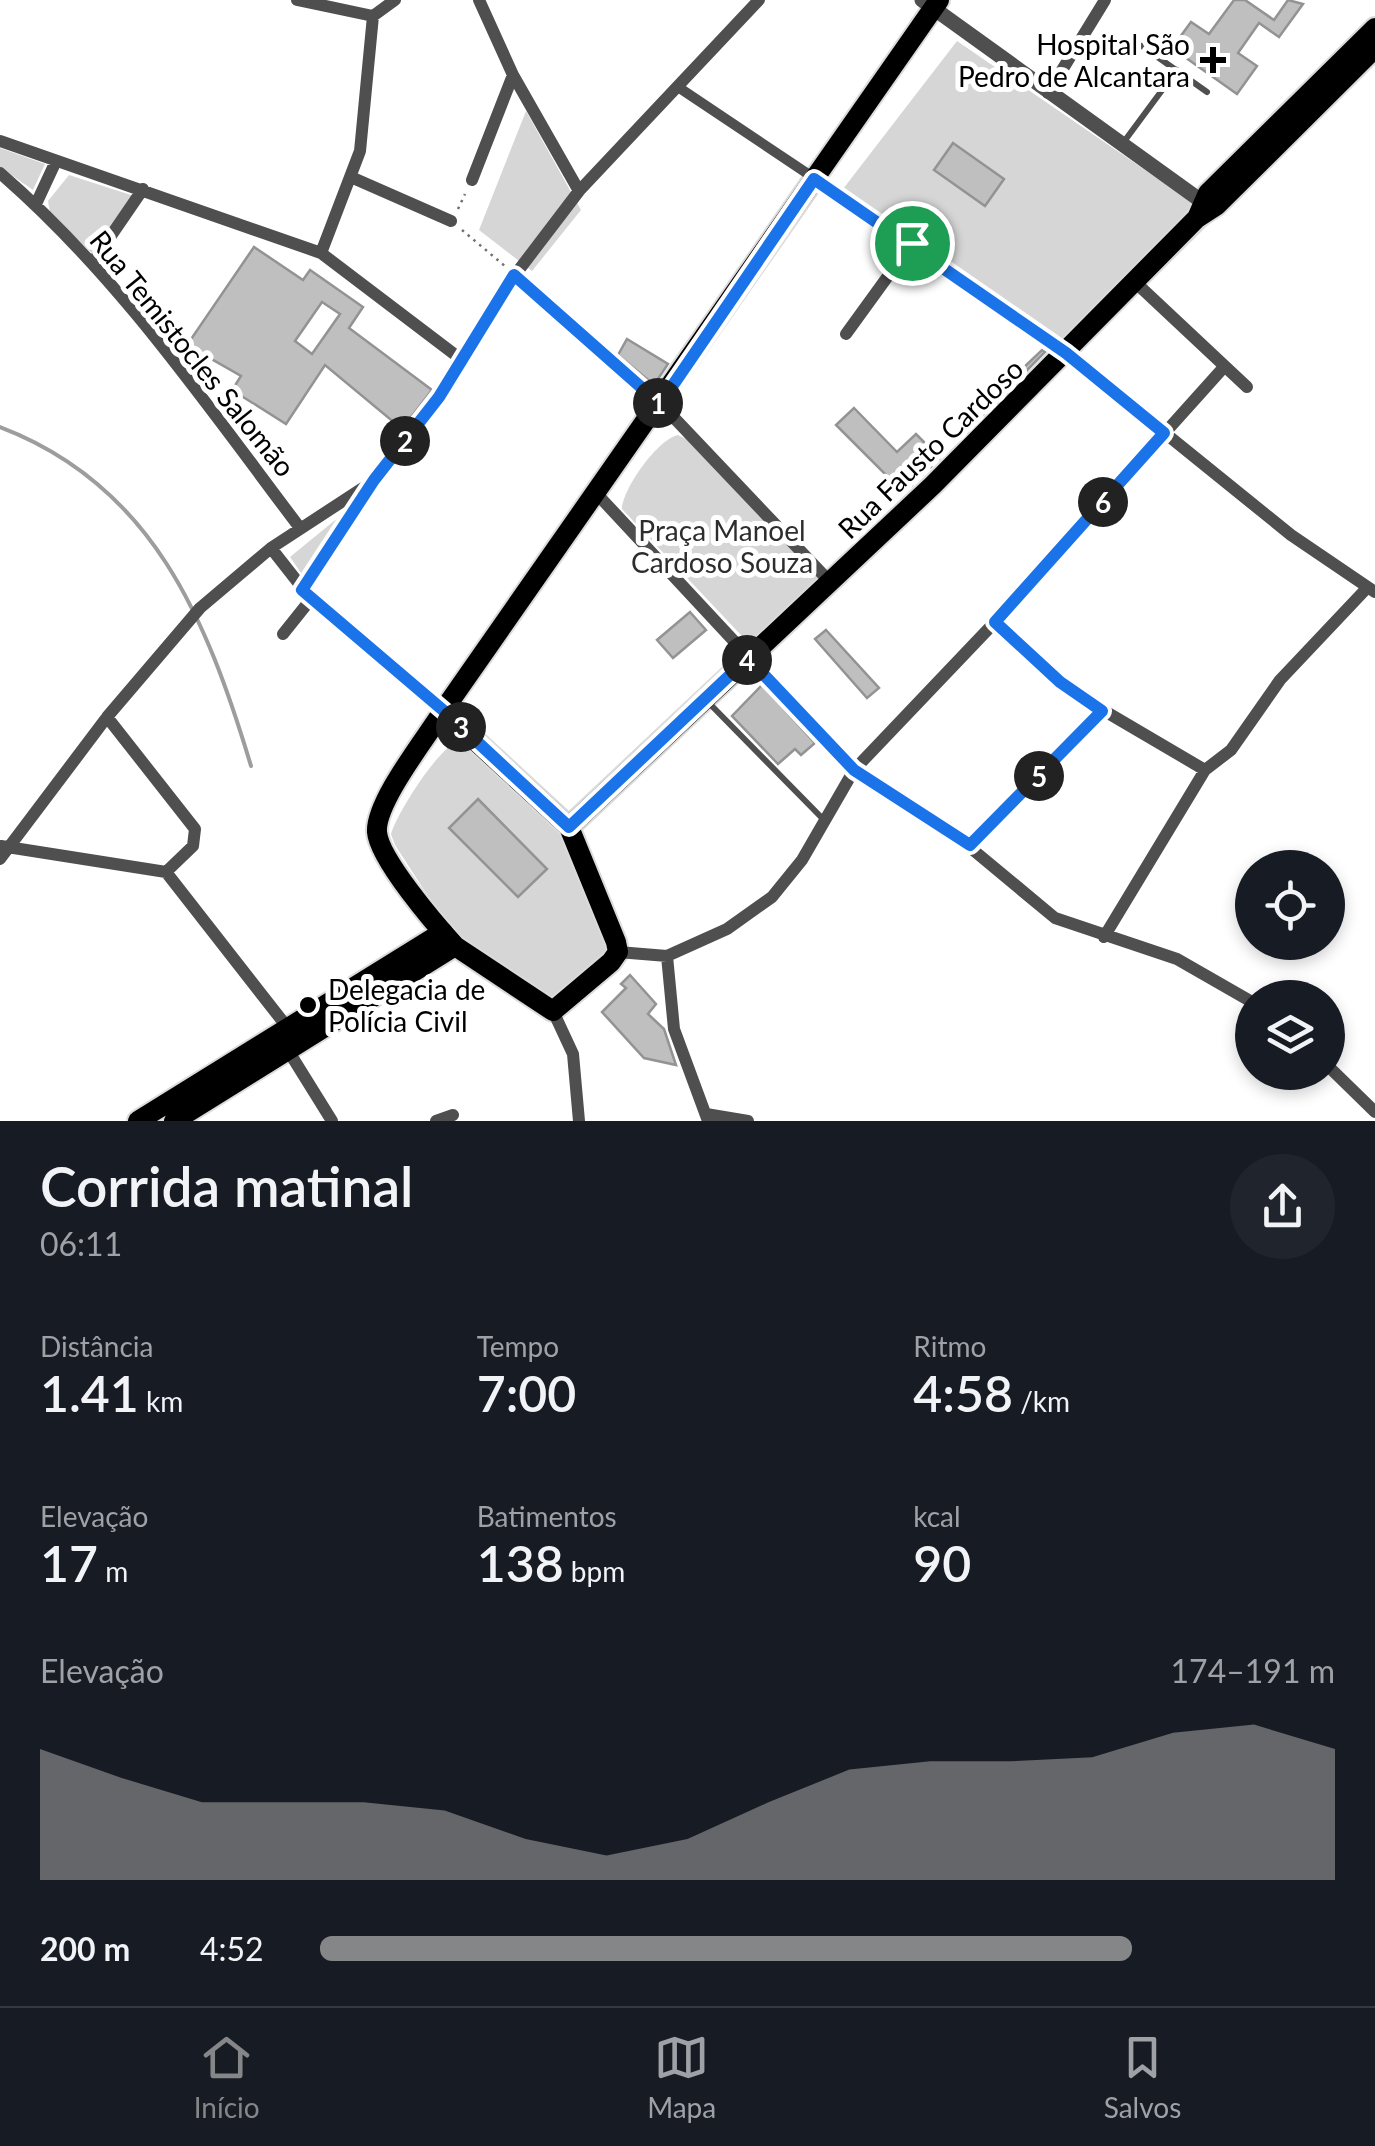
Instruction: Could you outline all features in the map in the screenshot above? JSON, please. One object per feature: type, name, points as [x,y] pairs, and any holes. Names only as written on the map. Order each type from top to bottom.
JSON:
[{"type":"main road","points":[[444,711],[569,827],[618,952],[553,1011],[449,939],[382,844],[377,828],[383,809],[444,711],[660,404],[931,3]]},
{"type":"main road","points":[[1203,209],[1375,28]]},
{"type":"main road","points":[[1203,209],[1375,48]]},
{"type":"main road","name":"Rua Fausto Cardoso","points":[[569,827],[1066,353],[1203,209]]},
{"type":"main road","points":[[138,1121],[288,1039],[449,939]]},
{"type":"main road","points":[[174,1121],[288,1039]]},
{"type":"street","points":[[297,0],[373,16]]},
{"type":"street","points":[[321,253],[353,178],[360,151],[373,16],[394,0]]},
{"type":"street","points":[[479,0],[514,75],[578,191]]},
{"type":"street","points":[[283,634],[374,480],[462,360],[514,275],[578,191],[760,0]]},
{"type":"street","points":[[1048,92],[1105,0]]},
{"type":"street","points":[[931,3],[1203,209]]},
{"type":"street","points":[[472,180],[514,75]]},
{"type":"street","points":[[678,87],[912,243],[1066,353],[1290,535],[1371,590],[1280,680],[1231,750],[1205,770],[1104,937]]},
{"type":"street","points":[[0,141],[321,253],[462,360]]},
{"type":"street","points":[[36,204],[56,161]]},
{"type":"street","name":"Rua Temistocles Salomão","points":[[0,173],[93,262],[137,314],[300,528]]},
{"type":"street","points":[[353,178],[452,221]]},
{"type":"street","points":[[93,262],[142,189]]},
{"type":"street","points":[[846,334],[912,243]]},
{"type":"street","points":[[514,275],[660,404],[830,582]]},
{"type":"street","points":[[1134,282],[1248,387]]},
{"type":"street","points":[[618,952],[668,956],[727,929],[772,898],[825,821],[854,770],[995,622],[1224,367]]},
{"type":"street","points":[[2,850],[107,716],[200,608],[270,548],[374,480]]},
{"type":"street","points":[[597,494],[854,770],[970,845],[1055,918],[1204,971],[1235,991]]},
{"type":"street","points":[[270,548],[307,595],[444,711]]},
{"type":"street","points":[[995,622],[1060,682],[1102,711],[1205,770]]},
{"type":"street","points":[[970,845],[1102,711]]},
{"type":"street","points":[[107,716],[195,829],[193,846],[166,872]]},
{"type":"street","points":[[2,850],[166,872],[288,1039],[332,1121]]},
{"type":"street","points":[[668,956],[674,1029],[707,1117],[748,1121]]},
{"type":"street","points":[[553,1011],[573,1054],[579,1121]]},
{"type":"street","points":[[1345,1083],[1375,1112]]},
{"type":"street","points":[[436,1121],[457,1116]]},
{"type":"lane","points":[[1142,46],[1207,92]]},
{"type":"lane","points":[[1122,144],[1177,70]]},
{"type":"lane","points":[[705,699],[825,821]]},
{"type":"path","points":[[472,180],[452,221],[514,275]]},
{"type":"green space","points":[[957,41],[1215,218],[1080,352],[843,189]]},
{"type":"green space","points":[[526,111],[581,210],[532,271],[479,230]]},
{"type":"green space","points":[[0,148],[45,164],[33,190],[0,167]]},
{"type":"green space","points":[[69,175],[134,196],[95,256],[50,213],[48,201]]},
{"type":"green space","name":"Praça Manoel Cardoso Souza","points":[[678,435],[690,441],[820,578],[757,652],[622,509],[628,489],[643,466],[661,445]]},
{"type":"green space","points":[[389,476],[310,586],[290,557]]},
{"type":"green space","points":[[461,740],[570,825],[613,944],[561,1003],[547,999],[465,946],[446,924],[395,845],[391,834],[411,796],[442,753]]},
{"type":"building","points":[[1234,0],[1245,0],[1274,20],[1288,0],[1303,4],[1279,37],[1259,23],[1238,53],[1257,66],[1237,94],[1172,48],[1191,22],[1209,34]]},
{"type":"building","points":[[953,143],[1004,179],[985,206],[934,170]]},
{"type":"building","points":[[254,247],[303,280],[310,270],[363,307],[349,328],[432,390],[402,429],[325,365],[286,424],[232,390],[241,376],[187,345]],"holes":[[[322,302],[340,314],[312,354],[295,341]]]},
{"type":"building","points":[[627,339],[668,364],[654,385],[618,355]]},
{"type":"building","points":[[1042,350],[1045,352],[963,435],[958,430]]},
{"type":"building","points":[[854,408],[897,452],[916,434],[940,458],[904,493],[836,425]]},
{"type":"building","points":[[690,612],[706,630],[673,658],[657,640]]},
{"type":"building","points":[[826,630],[879,688],[867,698],[815,639]]},
{"type":"building","points":[[762,685],[815,743],[801,755],[795,749],[778,764],[732,716]]},
{"type":"building","points":[[478,799],[547,869],[518,897],[449,828]]},
{"type":"building","points":[[630,975],[656,1004],[648,1014],[664,1029],[676,1065],[644,1058],[602,1012],[626,988],[621,984]]},
{"type":"waterway","points":[[0,427],[53,452],[98,484],[135,521],[193,610],[215,660],[251,766]]},
{"type":"place","name":"Hospital São Pedro de Alcantara","points":[[1213,60]]},
{"type":"place","name":"Delegacia de Polícia Civil","points":[[308,1005]]},
{"type":"route","points":[[814,179],[912,243],[1066,353],[1164,433],[995,622],[1060,682],[1102,711],[970,845],[937,820],[854,770],[748,658],[569,827],[444,711],[302,590],[340,539],[374,480],[439,397],[514,275],[660,404],[814,179]]}]
